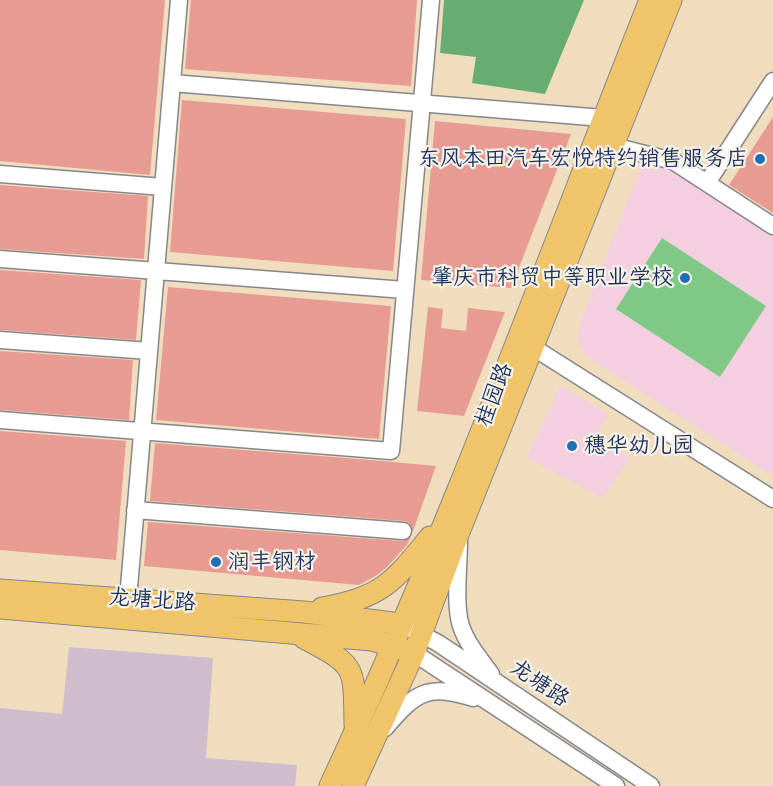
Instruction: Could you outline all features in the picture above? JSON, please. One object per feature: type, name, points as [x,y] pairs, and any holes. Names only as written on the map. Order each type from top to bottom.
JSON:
[{"type":"main road","name":"桂园路","points":[[330,786],[365,736],[392,645],[454,523],[525,343],[603,118],[650,0]]},
{"type":"main road","points":[[525,343],[613,146],[671,0]]},
{"type":"main road","points":[[304,612],[344,604],[381,590],[454,523]]},
{"type":"main road","points":[[353,786],[365,736],[414,653],[422,633],[454,523]]},
{"type":"main road","name":"龙塘北路","points":[[0,590],[304,612]]},
{"type":"main road","name":"龙塘北路","points":[[0,608],[372,640],[414,653]]},
{"type":"main road","points":[[304,612],[401,624]]},
{"type":"main road","points":[[295,633],[339,657],[349,666],[365,736]]},
{"type":"street","points":[[128,599],[179,0]]},
{"type":"street","points":[[0,420],[391,451],[431,0]]},
{"type":"street","points":[[707,183],[773,81]]},
{"type":"street","points":[[172,84],[603,118]]},
{"type":"street","points":[[613,146],[673,160],[773,226]]},
{"type":"street","points":[[0,174],[163,187]]},
{"type":"street","points":[[0,259],[405,290]]},
{"type":"street","points":[[0,340],[149,351]]},
{"type":"street","points":[[525,343],[773,499]]},
{"type":"street","points":[[135,510],[403,531]]},
{"type":"street","points":[[454,523],[460,624],[474,652],[499,684]]},
{"type":"street","name":"龙塘路","points":[[401,624],[422,633],[651,786]]},
{"type":"street","points":[[414,653],[616,786]]},
{"type":"street","points":[[365,736],[415,697],[427,692],[440,690],[454,692],[492,704]]},
{"type":"shaded area","name":"肇庆市科贸中等职业学校","points":[[643,162],[666,167],[773,236],[773,476],[587,357],[578,342],[581,320]]},
{"type":"shaded area","name":"穗华幼儿园","points":[[560,385],[609,415],[595,435],[630,458],[603,498],[527,458]]},
{"type":"shaded area","points":[[69,647],[213,658],[206,758],[297,765],[295,786],[0,786],[0,708],[62,714]]},
{"type":"green space","points":[[444,0],[584,0],[545,94],[472,83],[476,57],[440,53]]},
{"type":"green space","points":[[662,238],[766,306],[720,377],[616,309]]},
{"type":"building","points":[[0,0],[165,0],[150,175],[0,161]]},
{"type":"building","points":[[191,0],[417,0],[411,86],[185,69]]},
{"type":"building","points":[[182,100],[406,119],[393,271],[170,252]]},
{"type":"building","name":"东风本田汽车宏悦特约销售服务店","points":[[773,117],[773,213],[729,185]]},
{"type":"building","points":[[435,121],[571,134],[511,288],[421,280]]},
{"type":"building","points":[[0,185],[148,196],[144,259],[0,249]]},
{"type":"building","points":[[0,270],[141,280],[136,340],[0,330]]},
{"type":"building","points":[[168,287],[391,306],[379,439],[156,420]]},
{"type":"building","points":[[428,307],[443,309],[441,328],[466,331],[468,308],[505,312],[464,416],[417,411]]},
{"type":"building","points":[[0,351],[133,360],[129,420],[0,410]]},
{"type":"building","points":[[0,431],[126,441],[116,560],[0,550]]},
{"type":"building","points":[[155,443],[436,466],[413,531],[409,523],[404,521],[150,501]]},
{"type":"building","points":[[148,522],[402,541],[411,537],[407,545],[387,567],[359,585],[144,566]]},
{"type":"place","name":"东风本田汽车宏悦特约销售服务店","points":[[760,159]]},
{"type":"place","name":"肇庆市科贸中等职业学校","points":[[685,278]]},
{"type":"place","name":"穗华幼儿园","points":[[572,446]]},
{"type":"place","name":"润丰钢材","points":[[216,562]]}]
